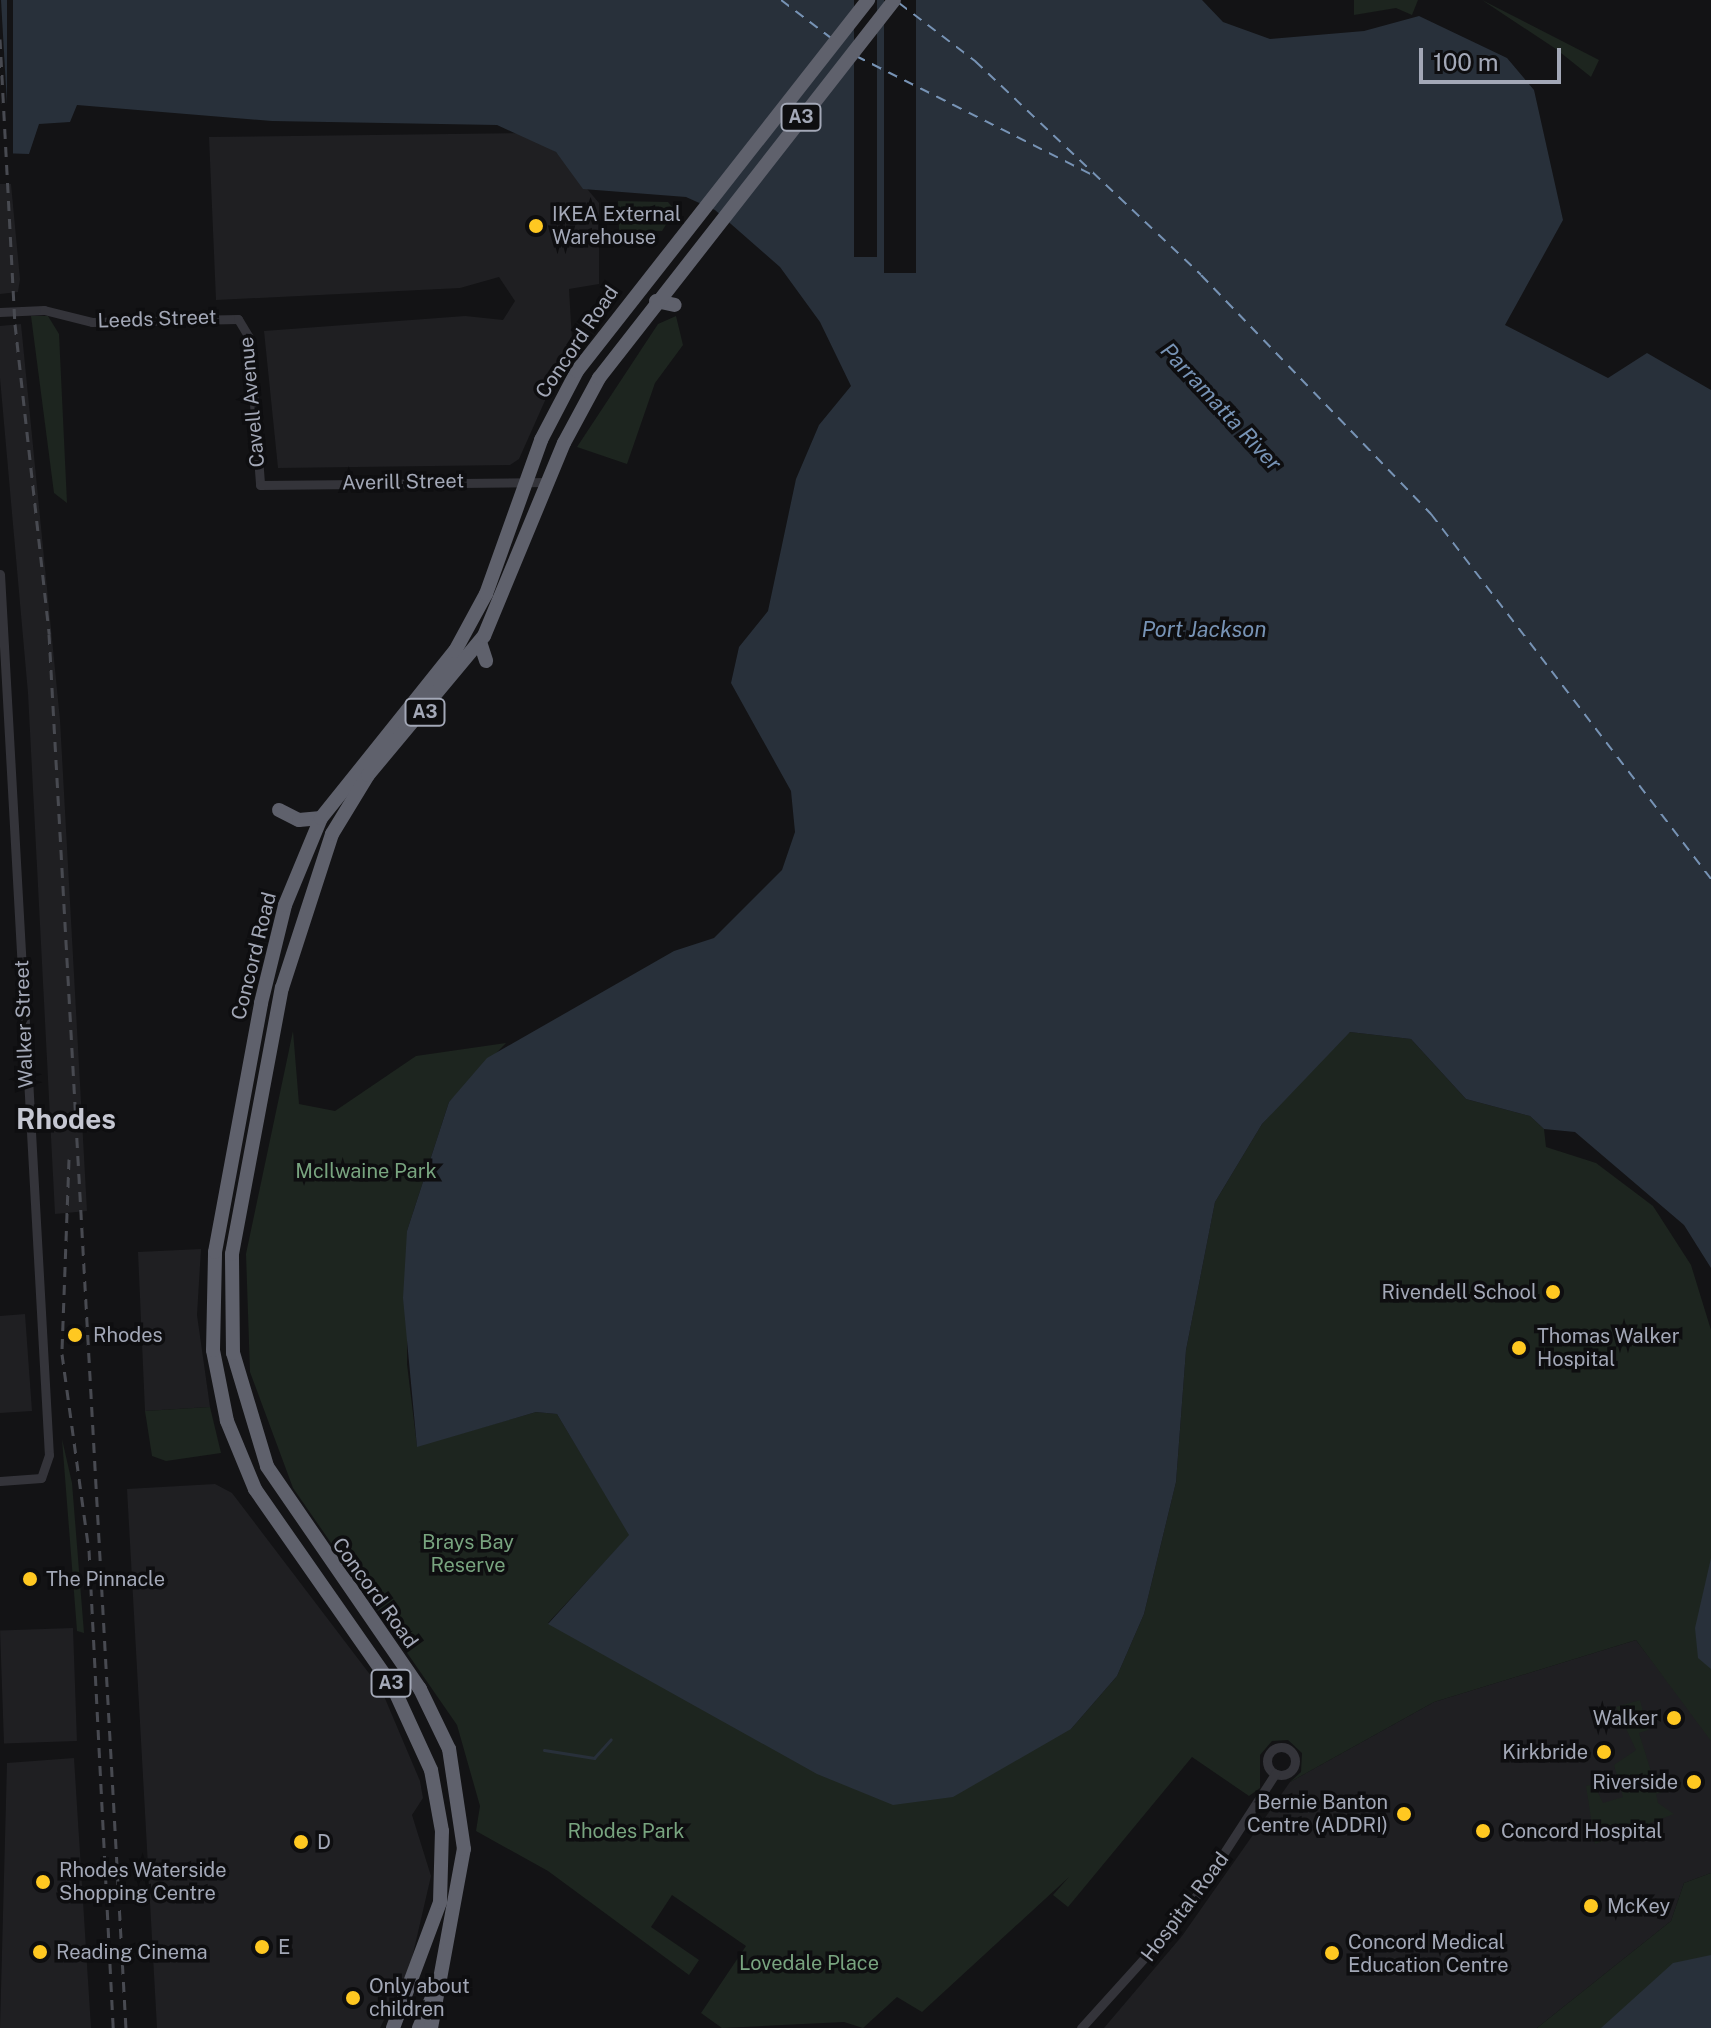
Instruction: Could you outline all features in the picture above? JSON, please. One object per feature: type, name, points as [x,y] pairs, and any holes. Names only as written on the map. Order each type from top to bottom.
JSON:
[{"type":"highway","name":"Concord Road","points":[[393,2028],[437,1917],[442,1826],[426,1755],[401,1699],[250,1479],[227,1421],[213,1350],[215,1252],[260,1008],[285,905],[321,818],[455,651],[486,594],[524,480],[577,371],[868,0]]},
{"type":"highway","name":"Concord Road","points":[[446,1965],[463,1827],[449,1749],[429,1705],[303,1528],[263,1457],[237,1371],[230,1293],[282,988],[321,857],[368,775],[480,642],[583,405],[656,301],[894,0]]},
{"type":"highway","points":[[656,301],[675,305]]},
{"type":"highway","points":[[480,642],[486,661]]},
{"type":"highway","points":[[279,810],[299,820],[321,818]]},
{"type":"highway","points":[[442,1826],[463,1827]]},
{"type":"highway","points":[[431,2028],[446,1965]]},
{"type":"highway","name":"A3","points":[[419,2028],[446,1965]]},
{"type":"street","name":"Leeds Street","points":[[0,312],[241,321]]},
{"type":"street","name":"Cavell Avenue","points":[[241,321],[250,342],[260,485]]},
{"type":"street","name":"Averill Street","points":[[260,485],[547,482]]},
{"type":"street","name":"Walker Street","points":[[0,574],[46,1474],[0,1481]]},
{"type":"street","name":"Hospital Road","points":[[1081,2028],[1179,1920],[1275,1774]]},
{"type":"shaded area","points":[[526,133],[556,152],[599,203],[599,284],[569,289],[572,340],[519,459],[510,465],[278,468],[264,331],[465,316],[503,320],[515,301],[499,277],[460,288],[216,300],[209,137]]},
{"type":"shaded area","points":[[0,184],[11,184],[20,279],[18,292],[0,294]]},
{"type":"shaded area","points":[[21,324],[60,720],[87,1211],[55,1214],[28,693],[0,378],[0,326]]},
{"type":"shaded area","points":[[201,1249],[197,1315],[210,1407],[145,1411],[138,1252]]},
{"type":"shaded area","points":[[25,1314],[32,1411],[0,1413],[0,1316]]},
{"type":"shaded area","points":[[215,1484],[232,1493],[381,1689],[420,1781],[423,1798],[412,1815],[431,1876],[409,1971],[380,2028],[157,2028],[127,1489]]},
{"type":"shaded area","points":[[73,1628],[77,1741],[4,1743],[0,1631]]},
{"type":"shaded area","name":"Concord Hospital","points":[[1636,1640],[1711,1738],[1711,1873],[1684,1883],[1671,1921],[1537,2028],[1104,2028],[1182,1936],[1290,1782],[1434,1702]]},
{"type":"shaded area","name":"Rhodes Waterside Shopping Centre","points":[[74,1758],[91,2028],[0,2028],[7,1763]]},
{"type":"green space","points":[[1354,0],[1418,0],[1412,15],[1396,8],[1354,15]]},
{"type":"green space","points":[[1482,0],[1599,60],[1591,77],[1556,49]]},
{"type":"green space","points":[[618,201],[668,202],[675,210],[662,231],[619,230]]},
{"type":"green space","points":[[31,316],[48,316],[59,334],[67,503],[54,493]]},
{"type":"green space","points":[[676,316],[683,345],[655,383],[627,464],[577,447],[658,324]]},
{"type":"green space","points":[[293,1031],[299,1104],[335,1111],[416,1056],[506,1043],[449,1102],[407,1231],[407,1364],[417,1446],[536,1412],[557,1414],[630,1535],[548,1623],[1071,1729],[1117,1676],[1144,1614],[1176,1482],[1186,1350],[1215,1202],[1262,1124],[1326,1050],[1350,1032],[1411,1039],[1466,1099],[1530,1116],[1544,1129],[1546,1147],[1596,1163],[1653,1206],[1691,1265],[1711,1330],[1711,1741],[1636,1640],[1434,1702],[1290,1782],[1301,1772],[1302,1753],[1288,1740],[1272,1741],[1260,1755],[1260,1788],[1249,1796],[1192,1757],[1068,1907],[1053,1895],[1069,1877],[922,2012],[897,1997],[863,2028],[844,2022],[722,2028],[701,2013],[746,1946],[672,1895],[651,1927],[699,1960],[689,1975],[548,1871],[476,1831],[480,1806],[457,1725],[293,1488],[250,1372],[246,1254]]},
{"type":"green space","points":[[210,1407],[221,1453],[166,1461],[152,1456],[145,1411]]},
{"type":"green space","points":[[62,1439],[72,1483],[84,1633],[77,1631]]},
{"type":"green space","points":[[1640,1700],[1648,1730],[1639,1733],[1654,1781],[1673,1777],[1676,1788],[1656,1794],[1658,1803],[1674,1814],[1595,1844],[1586,1786],[1594,1784],[1603,1803],[1623,1797],[1614,1765],[1636,1750],[1616,1707]]},
{"type":"green space","points":[[1711,1873],[1711,1969],[1618,2028],[1537,2028],[1671,1921],[1684,1883]]},
{"type":"water","name":"Port Jackson","points":[[0,0],[1202,0],[1223,22],[1270,39],[1364,31],[1419,16],[1507,58],[1534,90],[1563,220],[1505,325],[1608,378],[1647,353],[1711,390],[1711,1268],[1684,1225],[1575,1132],[1544,1129],[1530,1116],[1466,1099],[1411,1039],[1350,1032],[1262,1124],[1215,1202],[1186,1350],[1176,1482],[1144,1614],[1117,1676],[1071,1729],[953,1797],[893,1805],[817,1774],[548,1624],[629,1535],[557,1414],[536,1412],[417,1447],[403,1298],[407,1231],[449,1102],[487,1058],[674,951],[714,938],[782,870],[795,832],[791,791],[731,683],[739,647],[768,611],[796,479],[819,425],[851,386],[820,322],[780,267],[715,210],[686,197],[583,189],[556,152],[497,125],[272,121],[77,105],[70,122],[39,124],[29,154],[0,153]]},
{"type":"water","points":[[1711,1558],[1711,1669],[1698,1658],[1695,1628]]},
{"type":"water","points":[[1711,1955],[1711,2028],[1601,2028],[1673,1963]]},
{"type":"pier","points":[[1,0],[10,157],[0,157]]},
{"type":"pier","points":[[7,0],[13,0],[13,158],[7,158]]},
{"type":"pier","points":[[854,0],[877,0],[877,257],[854,257]]},
{"type":"pier","points":[[884,0],[916,0],[916,273],[884,273]]},
{"type":"waterway","points":[[544,1750],[594,1758],[611,1739]]},
{"type":"ferry route","points":[[781,0],[831,38]]},
{"type":"ferry route","points":[[899,3],[975,61],[1201,275],[1431,514],[1711,879]]},
{"type":"ferry route","points":[[856,56],[1093,175]]},
{"type":"railway","points":[[0,39],[15,324],[49,634],[126,2028]]},
{"type":"railway","points":[[69,1159],[62,1354],[89,1550],[113,2028]]},
{"type":"place","name":"IKEA External Warehouse","points":[[536,226]]},
{"type":"place","name":"Rivendell School","points":[[1553,1292]]},
{"type":"place","name":"Rhodes","points":[[75,1335]]},
{"type":"place","name":"Thomas Walker Hospital","points":[[1519,1348]]},
{"type":"place","name":"The Pinnacle","points":[[30,1579]]},
{"type":"place","name":"Walker","points":[[1674,1718]]},
{"type":"place","name":"Kirkbride","points":[[1604,1752]]},
{"type":"place","name":"Riverside","points":[[1694,1782]]},
{"type":"place","name":"Bernie Banton Centre (ADDRI)","points":[[1404,1814]]},
{"type":"place","name":"Concord Hospital","points":[[1483,1831]]},
{"type":"place","name":"D","points":[[301,1842]]},
{"type":"place","name":"Rhodes Waterside Shopping Centre","points":[[43,1882]]},
{"type":"place","name":"McKey","points":[[1591,1906]]},
{"type":"place","name":"E","points":[[262,1947]]},
{"type":"place","name":"Reading Cinema","points":[[40,1952]]},
{"type":"place","name":"Concord Medical Education Centre","points":[[1332,1953]]},
{"type":"place","name":"Only about children","points":[[353,1998]]},
{"type":"district","name":"Rhodes","points":[[66,1119]]},
{"type":"water label","name":"Parramatta River","points":[[1221,407]]},
{"type":"park label","name":"McIlwaine Park","points":[[366,1171]]},
{"type":"park label","name":"Brays Bay Reserve","points":[[468,1554]]},
{"type":"park label","name":"Rhodes Park","points":[[626,1831]]},
{"type":"park label","name":"Lovedale Place","points":[[809,1963]]}]
